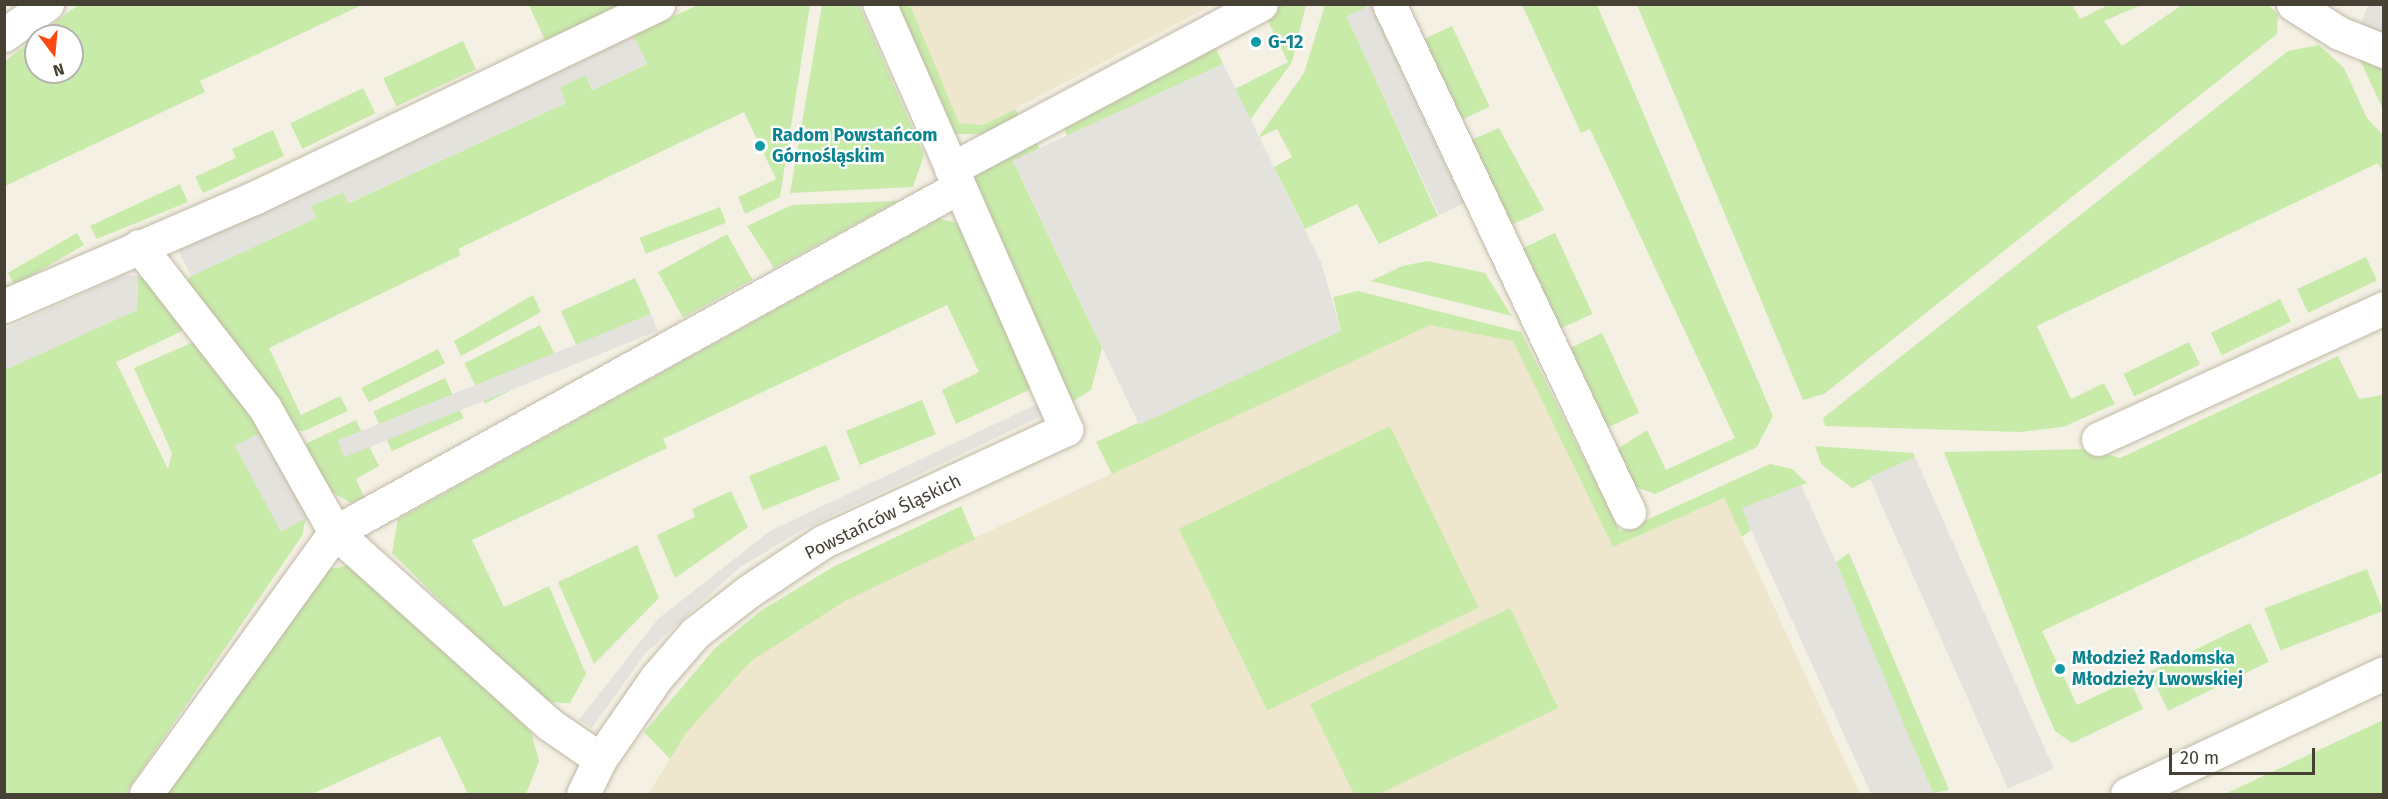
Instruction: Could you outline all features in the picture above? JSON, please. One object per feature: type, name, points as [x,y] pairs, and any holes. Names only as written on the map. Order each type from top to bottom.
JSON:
[{"type":"street","points":[[4,35],[47,4]]},
{"type":"street","points":[[4,306],[256,197],[658,4]]},
{"type":"street","points":[[879,4],[955,178]]},
{"type":"street","points":[[146,795],[335,532],[1261,4]]},
{"type":"street","points":[[1389,4],[1629,512]]},
{"type":"street","points":[[2293,4],[2384,51]]},
{"type":"street","name":"Powstańców Śląskich","points":[[583,795],[600,759],[695,633],[749,591],[824,541],[1066,429],[955,178]]},
{"type":"street","points":[[139,246],[265,408],[335,532],[549,724],[600,759]]},
{"type":"street","points":[[2098,439],[2384,308]]},
{"type":"street","points":[[2127,795],[2384,673]]},
{"type":"shaded area","points":[[908,5],[1212,5],[985,125],[959,123]]},
{"type":"shaded area","points":[[1371,5],[1464,203],[1439,215],[1347,16]]},
{"type":"shaded area","points":[[2368,5],[2383,5],[2383,36],[2360,26]]},
{"type":"shaded area","points":[[633,35],[647,64],[593,90],[586,75],[560,87],[566,103],[348,203],[343,192],[311,206],[316,218],[191,276],[176,245]]},
{"type":"shaded area","points":[[1223,64],[1321,262],[1341,331],[1139,425],[1013,160]]},
{"type":"shaded area","points":[[123,275],[138,276],[137,310],[5,370],[5,329]]},
{"type":"shaded area","points":[[651,314],[658,331],[344,457],[338,441]]},
{"type":"shaded area","points":[[1431,323],[1513,341],[1613,547],[1724,498],[1860,794],[648,794],[686,733],[751,661],[848,598]]},
{"type":"shaded area","points":[[1039,403],[1044,415],[802,530],[739,568],[645,654],[592,728],[579,720],[658,619],[770,531]]},
{"type":"shaded area","points":[[267,429],[304,498],[306,518],[281,532],[235,446]]},
{"type":"shaded area","points":[[1915,457],[2054,769],[2008,789],[1869,477]]},
{"type":"shaded area","points":[[1801,485],[1836,562],[1933,794],[1871,794],[1751,530],[1742,508]]},
{"type":"green space","points":[[78,4],[362,5],[200,81],[205,92],[5,186],[5,61],[24,46],[24,84],[84,84],[84,24],[53,24]]},
{"type":"green space","points":[[2072,4],[2080,19],[2108,5],[2141,5],[2104,21],[2122,46],[2182,5],[2269,5],[2278,15],[2277,34],[1824,394],[1803,400],[1637,5]]},
{"type":"green space","points":[[529,5],[626,5],[548,47]]},
{"type":"green space","points":[[698,5],[810,5],[780,197],[745,214],[738,197],[776,179],[744,112],[458,249],[461,255],[269,348],[301,415],[340,396],[348,411],[304,431],[292,430],[186,282],[191,276],[316,218],[311,206],[343,192],[349,203],[566,103],[559,87],[586,75],[592,90],[647,64],[633,35]]},
{"type":"green space","points":[[822,5],[859,5],[924,155],[913,187],[790,193]]},
{"type":"green space","points":[[892,5],[910,5],[959,123],[983,125],[1016,109],[1019,119],[984,134],[950,134]]},
{"type":"green space","points":[[1281,5],[1306,5],[1292,62],[1250,120],[1235,89],[1288,62],[1266,17],[1235,29]]},
{"type":"green space","points":[[1325,5],[1368,5],[1350,23],[1438,216],[1379,244],[1357,204],[1305,229],[1274,167],[1292,157],[1277,129],[1258,138],[1304,73]]},
{"type":"green space","points":[[1522,5],[1597,5],[1773,416],[1757,447],[1655,494],[1628,484],[1614,451],[1647,430],[1666,470],[1735,438],[1590,129],[1581,133]]},
{"type":"green space","points":[[1452,26],[1490,107],[1459,121],[1421,40]]},
{"type":"green space","points":[[463,41],[476,69],[396,106],[383,78]]},
{"type":"green space","points":[[1213,42],[1223,64],[1067,136],[1062,122]]},
{"type":"green space","points":[[2319,45],[2344,68],[2367,118],[2383,135],[2383,173],[2378,163],[2037,326],[2071,399],[2104,383],[2115,404],[2063,427],[2020,432],[1825,426],[1823,418],[2288,51]]},
{"type":"green space","points":[[2359,58],[2383,69],[2383,109]]},
{"type":"green space","points":[[363,88],[375,113],[302,149],[290,124]]},
{"type":"green space","points":[[1499,128],[1544,210],[1509,226],[1469,141]]},
{"type":"green space","points":[[273,130],[284,156],[203,193],[195,177],[236,158],[232,149]]},
{"type":"green space","points":[[1033,135],[1040,149],[1013,161],[1102,348],[1091,390],[1072,402],[973,182],[980,169]]},
{"type":"green space","points":[[180,184],[188,202],[97,239],[90,226]]},
{"type":"green space","points":[[898,201],[774,268],[747,226],[792,205]]},
{"type":"green space","points":[[720,207],[726,223],[646,254],[640,238]]},
{"type":"green space","points":[[939,219],[959,223],[1033,388],[956,424],[942,390],[979,372],[947,305],[663,439],[667,448],[472,540],[504,607],[549,586],[586,674],[570,703],[543,702],[392,553],[398,519]]},
{"type":"green space","points":[[77,233],[84,245],[15,285],[8,273]]},
{"type":"green space","points":[[1555,233],[1593,314],[1559,329],[1521,249]]},
{"type":"green space","points":[[727,234],[752,279],[683,318],[658,272]]},
{"type":"green space","points":[[2366,257],[2377,281],[2308,313],[2297,289]]},
{"type":"green space","points":[[1428,261],[1485,273],[1512,316],[1371,281],[1402,266]]},
{"type":"green space","points":[[138,276],[152,283],[189,328],[116,362],[168,469],[172,453],[134,368],[198,340],[267,429],[281,531],[306,518],[302,536],[125,794],[5,794],[4,370],[137,310]]},
{"type":"green space","points":[[635,278],[651,314],[577,347],[561,311]]},
{"type":"green space","points":[[1358,291],[1521,332],[1620,532],[1770,464],[1792,469],[1807,483],[1743,508],[1751,530],[1742,537],[1724,498],[1613,547],[1513,341],[1430,325],[1112,474],[1096,442],[1341,331],[1333,297]]},
{"type":"green space","points":[[533,295],[541,312],[461,356],[454,341]]},
{"type":"green space","points":[[2280,299],[2291,321],[2222,355],[2211,333]]},
{"type":"green space","points":[[540,325],[560,365],[485,404],[464,364]]},
{"type":"green space","points":[[1602,333],[1639,413],[1606,428],[1568,349]]},
{"type":"green space","points":[[2189,342],[2200,364],[2134,396],[2123,374]]},
{"type":"green space","points":[[438,349],[445,363],[369,402],[361,388]]},
{"type":"green space","points":[[2338,356],[2359,399],[2383,395],[2383,472],[2042,631],[2077,705],[2130,680],[2143,709],[2072,743],[2055,731],[1944,452],[2089,449],[2120,458]]},
{"type":"green space","points":[[445,378],[464,418],[392,451],[373,411]]},
{"type":"green space","points":[[922,400],[936,434],[860,465],[846,431]]},
{"type":"green space","points":[[356,420],[379,466],[356,479],[364,497],[351,503],[325,488],[303,445]]},
{"type":"green space","points":[[1390,426],[1479,608],[1267,711],[1179,529]]},
{"type":"green space","points":[[826,445],[840,479],[763,510],[749,476]]},
{"type":"green space","points":[[1815,446],[1913,453],[1915,457],[1852,488],[1821,464]]},
{"type":"green space","points":[[731,491],[748,527],[675,578],[657,535],[695,517],[692,509]]},
{"type":"green space","points":[[961,506],[975,539],[845,601],[751,661],[686,733],[670,759],[644,732],[715,648],[762,610],[833,567]]},
{"type":"green space","points":[[637,545],[659,598],[594,664],[558,582]]},
{"type":"green space","points":[[1849,553],[1949,790],[1933,793],[1841,578],[1836,562]]},
{"type":"green space","points":[[356,564],[531,732],[539,761],[526,794],[468,794],[440,736],[312,794],[159,794],[320,571]]},
{"type":"green space","points":[[2367,569],[2383,611],[2280,650],[2264,608]]},
{"type":"green space","points":[[1510,608],[1558,708],[1379,794],[1354,794],[1310,704]]},
{"type":"green space","points":[[2250,623],[2269,662],[2168,711],[2149,672]]},
{"type":"green space","points":[[2383,720],[2383,794],[2225,794]]},
{"type":"place","name":"G-12","points":[[1256,42]]},
{"type":"place","name":"Radom Powstańcom Górnośląskim","points":[[760,146]]},
{"type":"place","name":"Młodzież Radomska Młodzieży Lwowskiej","points":[[2060,669]]}]
